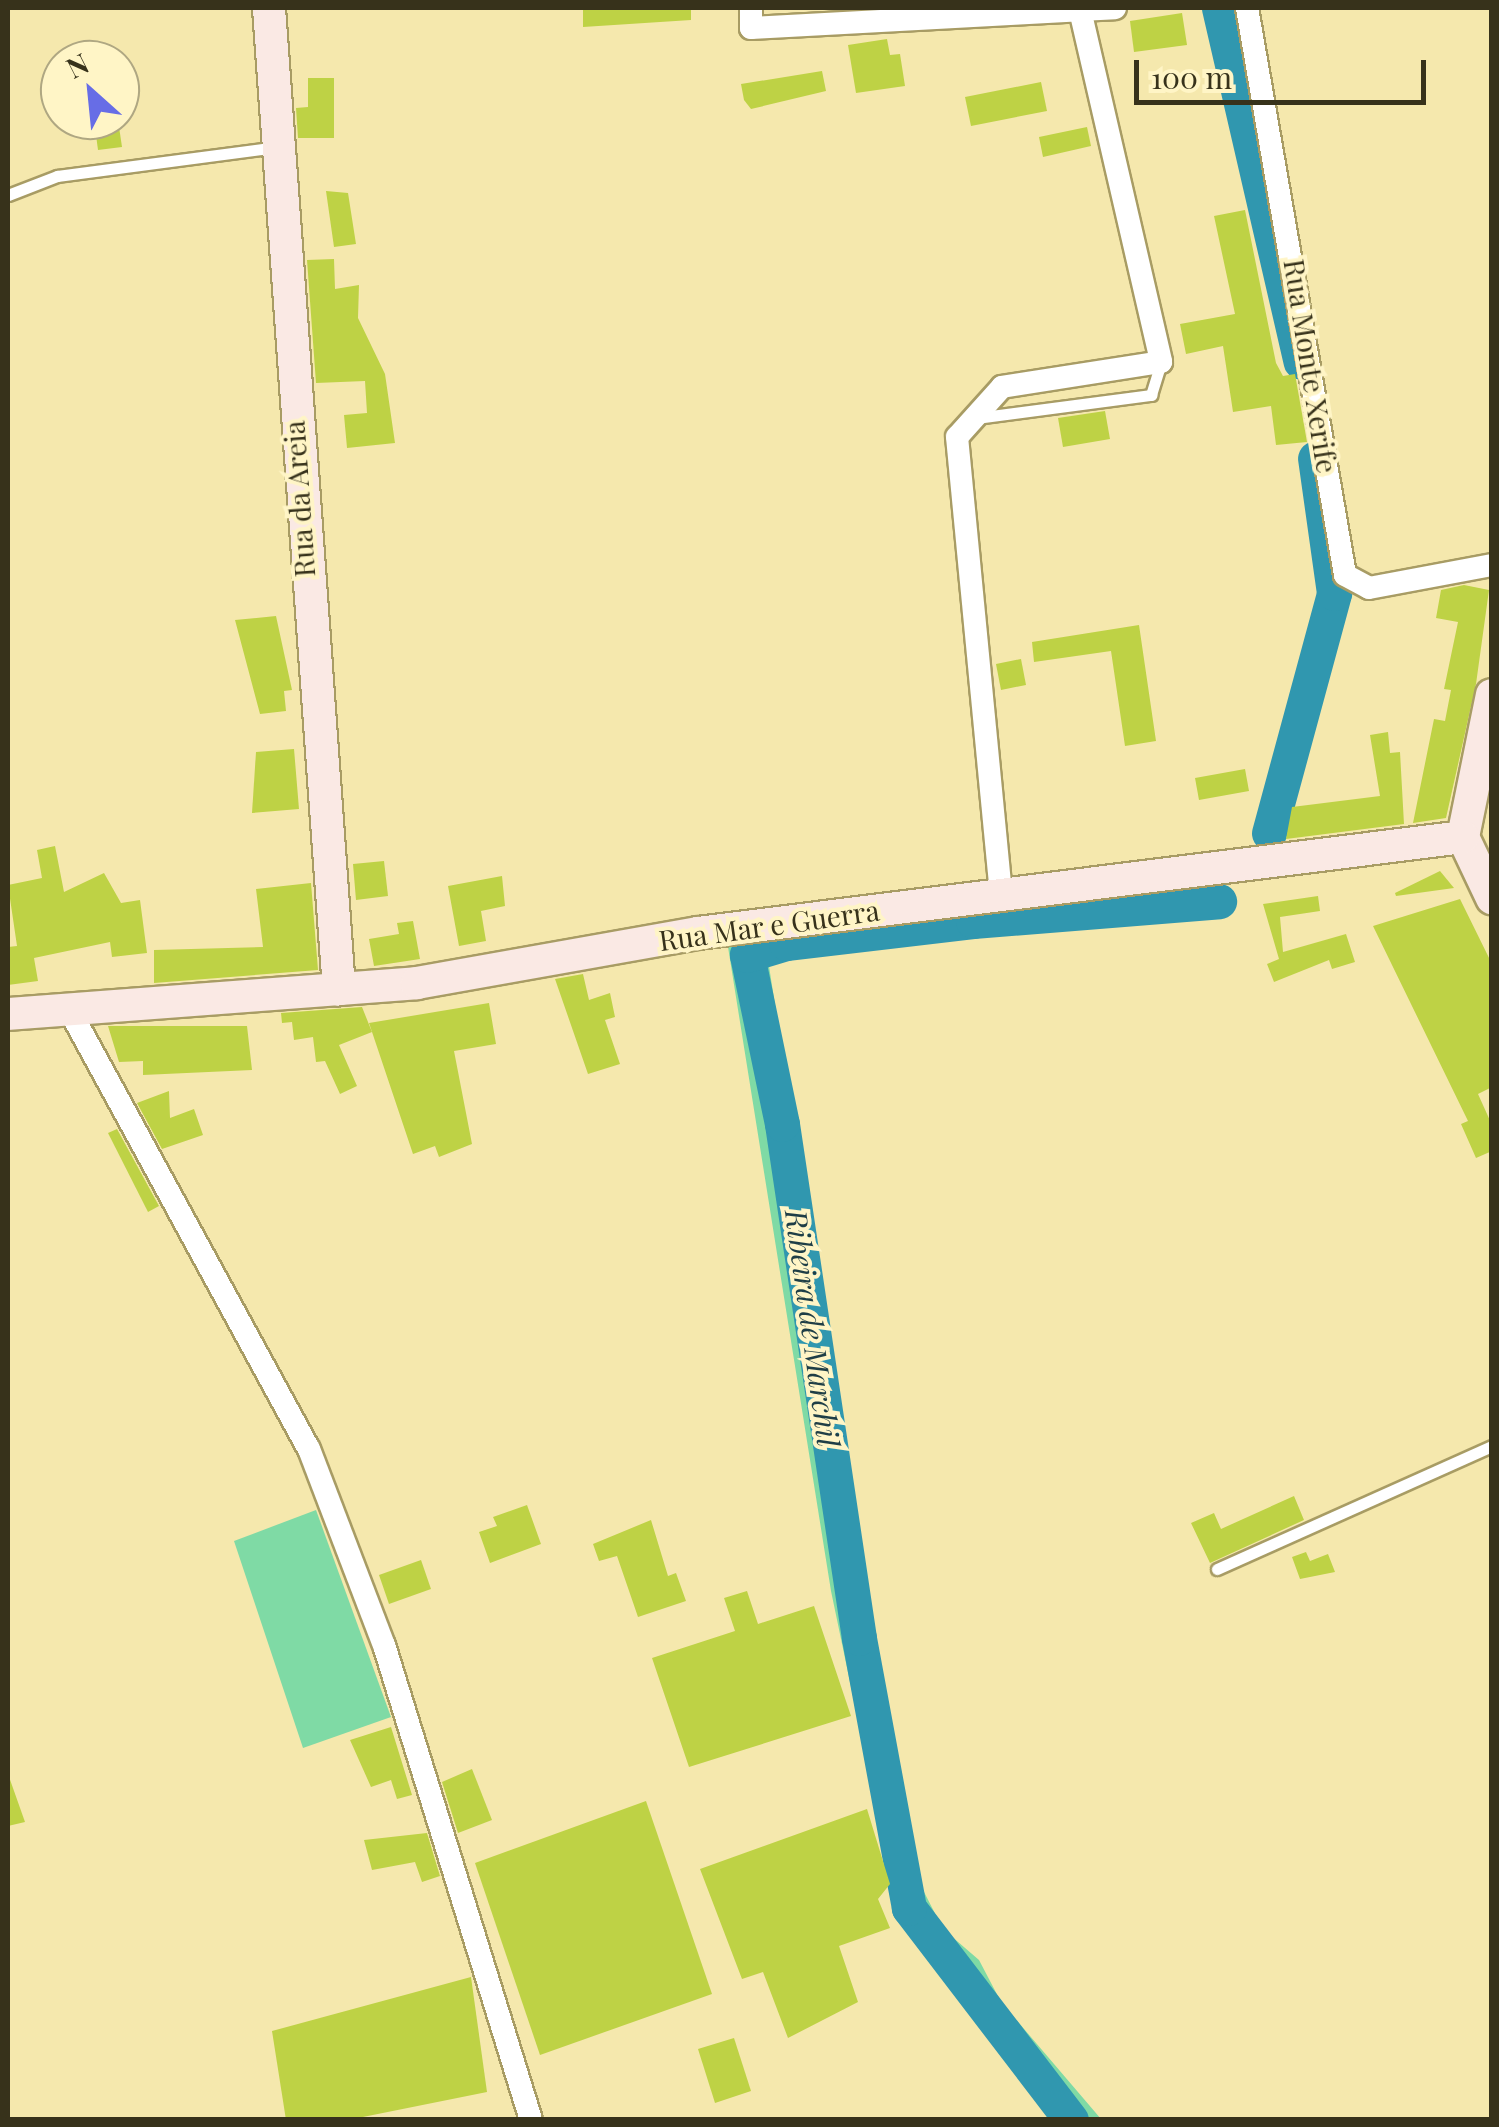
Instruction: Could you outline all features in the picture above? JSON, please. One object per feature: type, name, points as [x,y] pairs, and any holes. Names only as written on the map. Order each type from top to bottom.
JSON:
[{"type":"street","name":"Rua da Areia","points":[[268,8],[338,990]]},
{"type":"street","points":[[751,8],[751,28],[1115,8]]},
{"type":"street","name":"Rua Monte Xerife","points":[[1247,8],[1346,575],[1369,588],[1492,565]]},
{"type":"street","points":[[1001,893],[957,437],[967,419],[1002,387],[1161,362],[1080,10]]},
{"type":"street","points":[[1492,695],[1462,836],[1492,898]]},
{"type":"street","name":"Rua Mar e Guerra","points":[[8,1014],[72,1013],[338,990],[1001,893],[1462,836]]},
{"type":"street","points":[[72,1013],[309,1450],[384,1646],[532,2120]]},
{"type":"lane","points":[[8,195],[56,176],[276,147]]},
{"type":"lane","points":[[1217,1568],[1492,1446]]},
{"type":"green space","points":[[764,934],[888,1731],[923,1890],[943,1929],[979,1960],[1001,2002],[1101,2119],[1057,2119],[908,1932],[895,1898],[831,1591],[728,947]]},
{"type":"green space","points":[[316,1510],[391,1717],[303,1748],[234,1541]]},
{"type":"building","points":[[583,8],[691,8],[691,20],[583,27]]},
{"type":"building","points":[[1182,13],[1187,45],[1134,52],[1130,21]]},
{"type":"building","points":[[887,39],[890,55],[900,54],[905,86],[856,93],[848,45]]},
{"type":"building","points":[[822,71],[826,91],[751,109],[744,100],[741,84]]},
{"type":"building","points":[[308,78],[334,78],[334,138],[298,138],[296,108],[308,107]]},
{"type":"building","points":[[1041,82],[1047,111],[971,126],[965,97]]},
{"type":"building","points":[[1087,127],[1091,146],[1043,157],[1039,137]]},
{"type":"building","points":[[97,140],[121,140],[122,147],[98,150]]},
{"type":"building","points":[[326,191],[348,193],[356,244],[334,247]]},
{"type":"building","points":[[1245,210],[1276,363],[1283,376],[1295,374],[1307,442],[1276,445],[1271,406],[1233,412],[1223,346],[1186,354],[1180,324],[1235,314],[1214,216]]},
{"type":"building","points":[[334,259],[335,289],[359,285],[358,318],[385,374],[395,443],[347,448],[344,415],[367,413],[365,381],[316,383],[307,260]]},
{"type":"building","points":[[1105,411],[1110,439],[1063,447],[1058,418]]},
{"type":"building","points":[[1464,585],[1489,590],[1476,684],[1446,818],[1413,823],[1434,719],[1445,721],[1451,690],[1444,689],[1458,622],[1436,618],[1441,590]]},
{"type":"building","points":[[276,616],[292,690],[284,691],[286,711],[260,714],[235,620]]},
{"type":"building","points":[[1139,625],[1156,741],[1125,746],[1111,651],[1034,662],[1032,642]]},
{"type":"building","points":[[1021,659],[1026,685],[1001,690],[996,664]]},
{"type":"building","points":[[1388,732],[1390,753],[1400,752],[1404,824],[1286,839],[1292,807],[1380,796],[1370,735]]},
{"type":"building","points":[[294,749],[299,809],[252,813],[256,752]]},
{"type":"building","points":[[1245,769],[1249,791],[1199,800],[1195,778]]},
{"type":"building","points":[[55,846],[64,892],[104,873],[121,903],[140,900],[147,953],[112,957],[110,942],[34,958],[38,981],[8,985],[8,947],[17,946],[8,885],[42,878],[37,850]]},
{"type":"building","points":[[384,861],[388,896],[356,900],[353,864]]},
{"type":"building","points":[[1440,871],[1454,888],[1396,896],[1395,893]]},
{"type":"building","points":[[502,876],[505,906],[481,911],[486,941],[459,946],[448,886]]},
{"type":"building","points":[[311,883],[318,970],[154,983],[154,950],[263,947],[256,889]]},
{"type":"building","points":[[1318,896],[1320,911],[1280,917],[1283,952],[1346,934],[1355,962],[1332,969],[1329,960],[1274,982],[1267,964],[1279,959],[1263,904]]},
{"type":"building","points":[[1460,899],[1492,964],[1492,1087],[1478,1094],[1492,1125],[1492,1151],[1476,1158],[1461,1124],[1468,1121],[1373,926]]},
{"type":"building","points":[[413,921],[420,959],[374,966],[369,939],[399,934],[397,923]]},
{"type":"building","points":[[583,974],[589,1000],[610,993],[615,1017],[605,1020],[620,1064],[588,1074],[555,979]]},
{"type":"building","points":[[489,1003],[496,1044],[454,1051],[472,1144],[439,1157],[435,1146],[413,1154],[369,1023]]},
{"type":"building","points":[[362,1007],[372,1032],[339,1045],[357,1086],[340,1094],[325,1061],[316,1062],[313,1037],[294,1040],[292,1022],[282,1023],[281,1013]]},
{"type":"building","points":[[108,1026],[247,1026],[252,1070],[143,1075],[143,1061],[119,1062]]},
{"type":"building","points":[[169,1091],[170,1118],[194,1109],[203,1135],[162,1149],[137,1103]]},
{"type":"building","points":[[117,1129],[159,1206],[148,1212],[108,1133]]},
{"type":"building","points":[[1294,1496],[1304,1520],[1210,1563],[1191,1523],[1214,1513],[1221,1529]]},
{"type":"building","points":[[527,1505],[541,1544],[490,1563],[479,1532],[497,1526],[493,1517]]},
{"type":"building","points":[[651,1520],[668,1576],[676,1573],[686,1601],[638,1617],[617,1556],[599,1561],[593,1544]]},
{"type":"building","points":[[1306,1552],[1310,1561],[1328,1554],[1335,1572],[1300,1579],[1292,1557]]},
{"type":"building","points":[[421,1560],[431,1589],[389,1604],[379,1575]]},
{"type":"building","points":[[747,1591],[758,1624],[814,1606],[851,1716],[689,1767],[652,1658],[735,1631],[724,1598]]},
{"type":"building","points":[[391,1727],[412,1795],[397,1799],[391,1780],[371,1787],[350,1740]]},
{"type":"building","points":[[472,1769],[492,1820],[458,1833],[442,1782]]},
{"type":"building","points":[[8,1774],[25,1822],[8,1826]]},
{"type":"building","points":[[646,1801],[712,1994],[540,2055],[475,1863]]},
{"type":"building","points":[[867,1809],[890,1884],[878,1899],[890,1928],[839,1946],[858,2002],[788,2038],[763,1972],[742,1979],[700,1869]]},
{"type":"building","points":[[427,1833],[440,1876],[422,1882],[415,1862],[372,1870],[364,1840]]},
{"type":"building","points":[[471,1977],[487,2092],[348,2120],[286,2120],[272,2031]]},
{"type":"building","points":[[734,2038],[751,2091],[715,2103],[698,2049]]},
{"type":"waterway","points":[[1219,8],[1301,362]]},
{"type":"waterway","points":[[1269,833],[1334,593],[1315,458]]},
{"type":"waterway","name":"Ribeira de Marchil","points":[[1071,2120],[909,1908],[859,1638],[782,1124],[747,955],[786,943],[973,921],[1219,901]]}]
